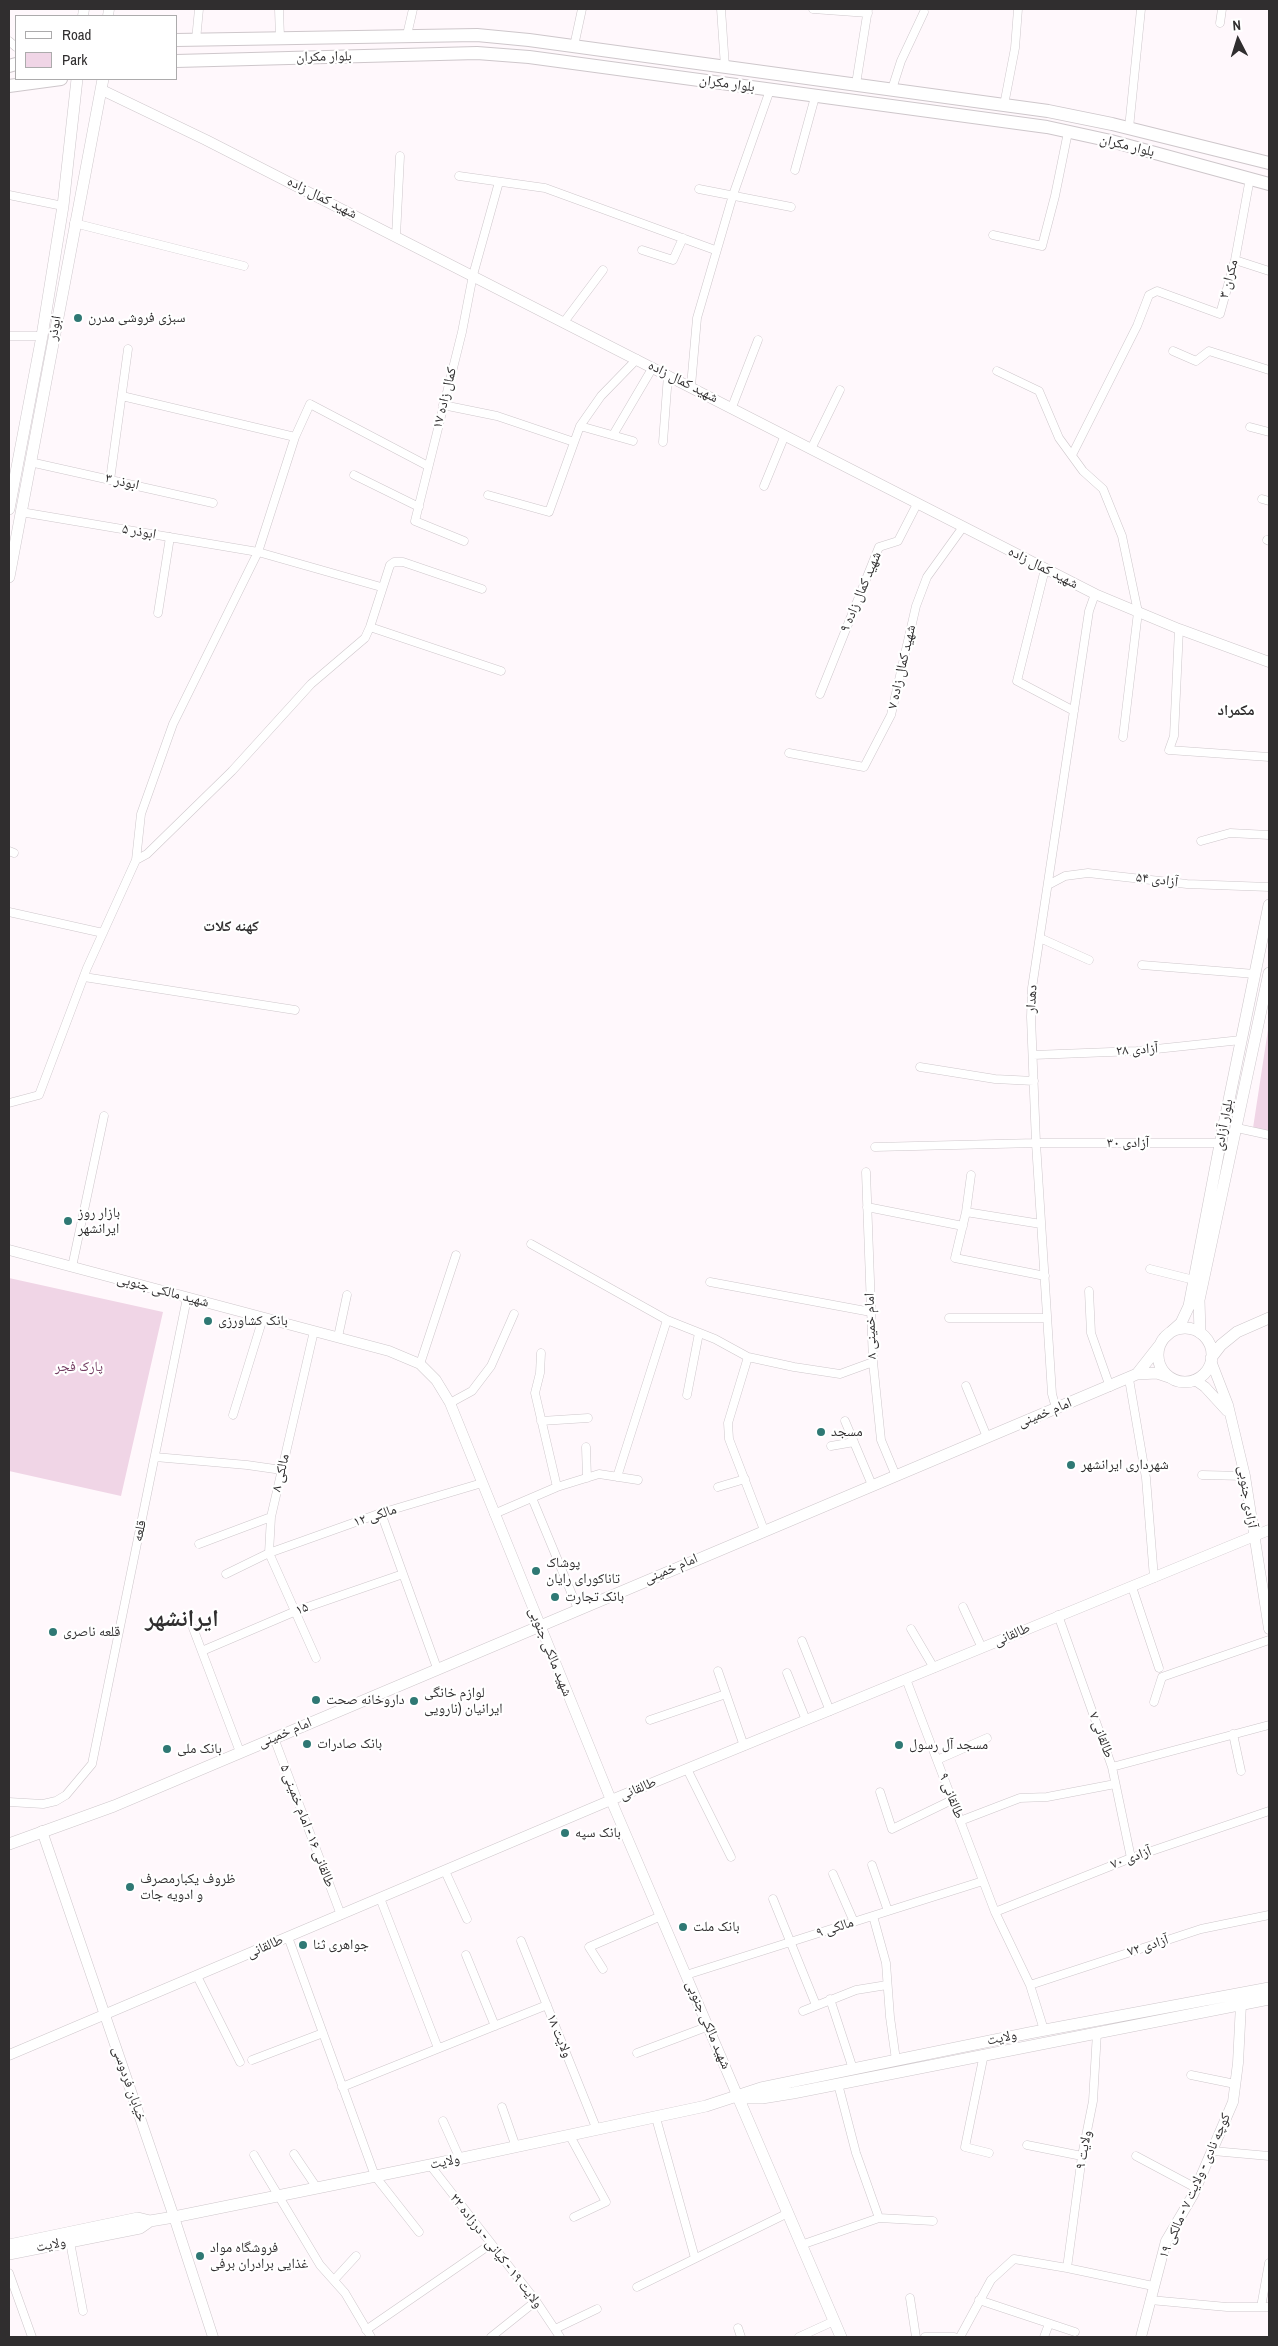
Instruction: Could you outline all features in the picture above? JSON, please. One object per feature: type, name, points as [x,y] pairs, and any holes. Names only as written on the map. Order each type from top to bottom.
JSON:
[{"type":"main road","name":"بلوار مکران","points":[[178,40],[477,35],[725,66],[1048,111],[1128,128],[1269,163]]},
{"type":"main road","name":"بلوار مکران","points":[[178,61],[477,53],[529,57],[1047,127],[1269,184]]},
{"type":"main road","points":[[9,86],[54,80]]},
{"type":"main road","name":"ابوذر","points":[[9,509],[42,336],[63,206],[77,80]]},
{"type":"main road","name":"ابوذر","points":[[9,577],[74,223],[102,84]]},
{"type":"main road","points":[[54,262],[67,264]]},
{"type":"main road","name":"بلوار آزادی","points":[[1133,1377],[1162,1341],[1181,1322],[1189,1306],[1269,905]]},
{"type":"main road","name":"بلوار آزادی","points":[[1203,1335],[1199,1300],[1269,973]]},
{"type":"main road","points":[[1203,1335],[1221,1337],[1269,1318]]},
{"type":"main road","points":[[1211,1360],[1210,1345],[1203,1335],[1193,1329],[1177,1329],[1162,1341],[1159,1363],[1169,1377],[1177,1381],[1195,1380],[1202,1376],[1221,1345],[1237,1332]]},
{"type":"main road","name":"امام خمینی","points":[[9,1844],[114,1806],[764,1530],[1133,1377],[1157,1373],[1169,1377]]},
{"type":"main road","name":"ولایت","points":[[9,2245],[138,2218],[150,2221],[174,2217],[460,2159],[656,2118],[738,2098],[761,2088],[1044,2030],[1269,1988]]},
{"type":"main road","name":"ولایت","points":[[738,2098],[762,2098],[838,2084],[1269,1999]]},
{"type":"main road","name":"شهید مالکی جنوبی","points":[[738,2098],[841,2337]]},
{"type":"main road","name":"ولایت","points":[[9,2254],[140,2228],[150,2221]]},
{"type":"street","points":[[196,40],[199,9]]},
{"type":"street","points":[[279,9],[280,38]]},
{"type":"street","points":[[407,35],[412,9]]},
{"type":"street","points":[[574,46],[582,9]]},
{"type":"street","points":[[721,9],[725,66]]},
{"type":"street","points":[[813,9],[868,11],[856,84]]},
{"type":"street","points":[[1004,105],[1015,48],[1018,9]]},
{"type":"street","points":[[1128,128],[1141,9]]},
{"type":"street","points":[[1220,23],[1222,9]]},
{"type":"street","points":[[892,89],[901,61],[924,12]]},
{"type":"street","name":"شهید کمال زاده","points":[[102,84],[206,140],[1095,594],[1179,629],[1269,662]]},
{"type":"street","points":[[691,386],[697,318],[715,250],[770,90]]},
{"type":"street","points":[[795,170],[815,96]]},
{"type":"street","points":[[993,235],[1042,246],[1055,196],[1068,132]]},
{"type":"street","points":[[396,236],[400,156]]},
{"type":"street","points":[[459,176],[545,188],[715,250]]},
{"type":"street","name":"مکران ۳","points":[[1072,455],[1137,326],[1150,295],[1157,291],[1220,314],[1235,260],[1250,178]]},
{"type":"street","name":"کمال زاده ۱۷","points":[[464,541],[415,521],[473,275],[499,182]]},
{"type":"street","points":[[699,189],[791,208]]},
{"type":"street","points":[[9,194],[63,206]]},
{"type":"street","points":[[74,223],[244,266]]},
{"type":"street","points":[[642,250],[673,260],[682,238]]},
{"type":"street","points":[[1235,260],[1269,271]]},
{"type":"street","points":[[564,322],[603,270]]},
{"type":"street","points":[[9,336],[42,336]]},
{"type":"street","points":[[732,407],[758,340]]},
{"type":"street","points":[[110,480],[128,349]]},
{"type":"street","points":[[1173,351],[1196,361],[1209,351],[1269,370]]},
{"type":"street","points":[[488,495],[549,512],[580,426],[601,396],[637,359]]},
{"type":"street","points":[[613,435],[653,367]]},
{"type":"street","points":[[997,371],[1039,391],[1059,438],[1083,470],[1103,489],[1122,536],[1138,612],[1123,737]]},
{"type":"street","points":[[663,442],[668,375]]},
{"type":"street","points":[[811,448],[840,390]]},
{"type":"street","points":[[122,396],[296,437]]},
{"type":"street","points":[[9,1103],[39,1096],[84,978],[136,860],[141,814],[173,724],[258,552],[296,437],[310,404],[428,466]]},
{"type":"street","points":[[443,405],[497,416],[574,442]]},
{"type":"street","points":[[580,426],[633,441]]},
{"type":"street","points":[[1250,428],[1269,432]]},
{"type":"street","points":[[764,486],[785,435]]},
{"type":"street","name":"ابوذر ۳","points":[[30,462],[213,503]]},
{"type":"street","points":[[354,474],[419,506]]},
{"type":"street","name":"شهید کمال زاده ۹","points":[[820,694],[879,546],[898,541],[917,504]]},
{"type":"street","name":"ابوذر ۵","points":[[21,512],[258,552],[381,588]]},
{"type":"street","name":"شهید کمال زاده ۷","points":[[789,753],[864,767],[891,715],[916,606],[927,577],[963,528]]},
{"type":"street","points":[[158,613],[170,537]]},
{"type":"street","points":[[136,860],[147,854],[232,771],[311,684],[365,638],[390,565],[394,562],[402,562],[482,588]]},
{"type":"street","points":[[1045,568],[1017,681],[1074,711]]},
{"type":"street","name":"دهدار","points":[[1056,1408],[1052,1394],[1036,1143],[1032,1055],[1032,988],[1089,611],[1095,594]]},
{"type":"street","points":[[370,627],[502,671]]},
{"type":"street","points":[[1179,629],[1174,736],[1169,750],[1269,757]]},
{"type":"street","points":[[1201,840],[1230,833],[1269,835]]},
{"type":"street","name":"آزادی ۵۴","points":[[1048,885],[1066,876],[1088,873],[1187,884],[1269,887]]},
{"type":"street","points":[[9,912],[103,933]]},
{"type":"street","points":[[1040,938],[1089,960]]},
{"type":"street","points":[[1142,965],[1255,974]]},
{"type":"street","points":[[84,978],[295,1010]]},
{"type":"street","name":"آزادی ۲۸","points":[[1032,1055],[1137,1051],[1241,1040]]},
{"type":"street","points":[[920,1067],[995,1079],[1034,1081]]},
{"type":"street","points":[[72,1267],[104,1116]]},
{"type":"street","points":[[1237,1128],[1269,1135]]},
{"type":"street","name":"آزادی ۳۰","points":[[875,1147],[1036,1143],[1220,1143]]},
{"type":"street","name":"امام خمینی ۸","points":[[866,1172],[872,1362],[881,1440],[896,1476]]},
{"type":"street","points":[[971,1175],[966,1212],[955,1258],[1045,1276]]},
{"type":"street","points":[[867,1207],[963,1226]]},
{"type":"street","points":[[966,1212],[1041,1224]]},
{"type":"street","points":[[531,1244],[667,1320],[748,1357],[840,1374],[872,1362]]},
{"type":"street","name":"شهید مالکی جنوبی","points":[[9,1250],[389,1351],[420,1364],[436,1380],[450,1403],[611,1800],[709,2026],[738,2098]]},
{"type":"street","points":[[420,1364],[456,1255]]},
{"type":"street","points":[[1150,1269],[1194,1280]]},
{"type":"street","points":[[710,1282],[871,1312]]},
{"type":"street","points":[[1089,1291],[1091,1333],[1110,1387]]},
{"type":"street","points":[[338,1338],[347,1295]]},
{"type":"street","name":"قلعه","points":[[9,1802],[17,1804],[43,1804],[56,1801],[66,1795],[92,1764],[188,1298]]},
{"type":"street","points":[[450,1403],[472,1391],[491,1366],[514,1314]]},
{"type":"street","points":[[233,1415],[263,1318]]},
{"type":"street","points":[[949,1318],[1047,1318]]},
{"type":"street","points":[[617,1477],[667,1320]]},
{"type":"street","name":"مالکی ۸","points":[[314,1331],[271,1517],[269,1553],[316,1658]]},
{"type":"street","points":[[687,1394],[699,1333]]},
{"type":"street","points":[[541,1353],[540,1373],[535,1393],[557,1487]]},
{"type":"street","points":[[748,1357],[728,1423],[729,1439],[764,1530]]},
{"type":"street","points":[[1211,1360],[1231,1416]]},
{"type":"street","points":[[1133,1377],[1146,1478],[1154,1578]]},
{"type":"street","name":"آزادی جنوبی","points":[[1195,1380],[1218,1399],[1231,1416],[1245,1476],[1269,1629]]},
{"type":"street","points":[[966,1386],[987,1437]]},
{"type":"street","points":[[541,1421],[588,1418]]},
{"type":"street","points":[[845,1422],[872,1485]]},
{"type":"street","points":[[831,1446],[854,1442]]},
{"type":"street","points":[[586,1447],[587,1478]]},
{"type":"street","points":[[155,1457],[219,1462],[282,1470]]},
{"type":"street","points":[[494,1514],[557,1487],[599,1474],[638,1480]]},
{"type":"street","points":[[1202,1476],[1245,1476]]},
{"type":"street","points":[[718,1487],[745,1479]]},
{"type":"street","name":"مالکی ۱۲","points":[[226,1574],[269,1553],[381,1514],[482,1483]]},
{"type":"street","points":[[532,1498],[578,1609]]},
{"type":"street","points":[[381,1514],[438,1668]]},
{"type":"street","points":[[200,1544],[271,1517]]},
{"type":"street","name":"طالقانی","points":[[9,2055],[611,1800],[1269,1530]]},
{"type":"street","name":"۱۵","points":[[202,1651],[296,1611],[404,1574]]},
{"type":"street","points":[[1132,1586],[1159,1668]]},
{"type":"street","points":[[963,1607],[982,1648]]},
{"type":"street","name":"طالقانی ۷","points":[[1058,1615],[1112,1767],[1130,1858]]},
{"type":"street","points":[[194,1628],[240,1752]]},
{"type":"street","points":[[911,1629],[934,1668]]},
{"type":"street","points":[[1154,1702],[1162,1677],[1269,1640]]},
{"type":"street","points":[[802,1641],[830,1711]]},
{"type":"street","points":[[718,1671],[744,1746]]},
{"type":"street","points":[[787,1673],[806,1720]]},
{"type":"street","name":"طالقانی ۹","points":[[906,1680],[995,1912],[1030,1985],[1044,2030]]},
{"type":"street","points":[[650,1720],[726,1694]]},
{"type":"street","points":[[1112,1767],[1269,1724]]},
{"type":"street","points":[[1233,1734],[1241,1771]]},
{"type":"street","name":"طالقانی ۱۶ - امام خمینی ۵","points":[[274,1738],[341,1915]]},
{"type":"street","points":[[937,1760],[987,1738]]},
{"type":"street","points":[[687,1769],[732,1857]]},
{"type":"street","points":[[960,1821],[1020,1798],[1047,1798],[1116,1784]]},
{"type":"street","points":[[880,1792],[892,1828],[952,1800]]},
{"type":"street","name":"آزادی ۷۰","points":[[995,1912],[1130,1858],[1269,1811]]},
{"type":"street","name":"خیابان فردوسی","points":[[42,1831],[213,2337]]},
{"type":"street","points":[[872,1865],[888,1911]]},
{"type":"street","points":[[445,1871],[467,1919]]},
{"type":"street","points":[[833,1874],[854,1922]]},
{"type":"street","name":"مالکی ۹","points":[[686,1975],[983,1881]]},
{"type":"street","points":[[380,1898],[438,2048]]},
{"type":"street","points":[[773,1899],[816,2005]]},
{"type":"street","name":"آزادی ۷۲","points":[[1030,1985],[1201,1929],[1269,1915]]},
{"type":"street","points":[[603,1969],[589,1947],[661,1916]]},
{"type":"street","points":[[873,1916],[886,1963],[896,2060]]},
{"type":"street","points":[[288,1937],[375,2176],[419,2232]]},
{"type":"street","name":"ولایت ۱۸","points":[[521,1941],[598,2130]]},
{"type":"street","points":[[466,1955],[495,2026]]},
{"type":"street","points":[[197,1976],[240,2062]]},
{"type":"street","points":[[803,2011],[856,1990],[887,1985]]},
{"type":"street","points":[[830,1999],[853,2069]]},
{"type":"street","name":"کوچه نادی - ولایت ۷ - مالکی ۱۹","points":[[1140,2337],[1166,2241],[1196,2188],[1232,2102],[1241,2004]]},
{"type":"street","points":[[342,2087],[547,2005]]},
{"type":"street","points":[[637,2053],[709,2026]]},
{"type":"street","name":"ولایت ۹","points":[[1067,2268],[1082,2156],[1094,2101],[1097,2032]]},
{"type":"street","points":[[252,2060],[322,2033]]},
{"type":"street","points":[[984,2054],[966,2147],[990,2153]]},
{"type":"street","points":[[1190,2074],[1235,2084]]},
{"type":"street","points":[[838,2084],[856,2154],[879,2218]]},
{"type":"street","points":[[502,2107],[516,2147]]},
{"type":"street","points":[[656,2118],[695,2258]]},
{"type":"street","points":[[443,2121],[460,2159]]},
{"type":"street","points":[[570,2136],[606,2202],[574,2217]]},
{"type":"street","points":[[1027,2146],[1082,2156]]},
{"type":"street","points":[[1213,2150],[1269,2156]]},
{"type":"street","points":[[294,2154],[317,2188]]},
{"type":"street","points":[[254,2155],[320,2266],[345,2293],[368,2334],[491,2244]]},
{"type":"street","points":[[1136,2156],[1196,2188]]},
{"type":"street","name":"ولایت ۱۹ - کیانی - درزاده ۲۲","points":[[430,2165],[536,2302],[560,2337]]},
{"type":"street","points":[[637,2286],[788,2213]]},
{"type":"street","points":[[801,2245],[879,2218],[933,2221]]},
{"type":"street","points":[[70,2242],[83,2311]]},
{"type":"street","points":[[334,2280],[356,2256]]},
{"type":"street","points":[[960,2337],[991,2280],[1014,2259],[1153,2286]]},
{"type":"street","points":[[1261,2308],[1269,2263]]},
{"type":"street","points":[[9,2273],[32,2337]]},
{"type":"street","points":[[910,2298],[916,2337]]},
{"type":"street","points":[[979,2300],[1075,2332]]},
{"type":"street","points":[[1150,2300],[1227,2307],[1269,2307]]},
{"type":"street","points":[[491,2337],[536,2302]]},
{"type":"street","points":[[555,2329],[597,2308]]},
{"type":"street","points":[[799,2337],[834,2321]]},
{"type":"street","points":[[1044,2337],[1049,2324]]},
{"type":"street","points":[[738,2328],[742,2337]]},
{"type":"street","points":[[925,2337],[954,2337]]},
{"type":"green space","points":[[1269,1023],[1269,1131],[1253,1128]]},
{"type":"green space","name":"پارک فجر","points":[[9,1278],[163,1312],[121,1496],[9,1471]]},
{"type":"place","name":"سبزی فروشی مدرن","points":[[78,318]]},
{"type":"place","name":"بازار روز ایرانشهر","points":[[68,1221]]},
{"type":"place","name":"بانک کشاورزی","points":[[208,1321]]},
{"type":"place","name":"مسجد","points":[[821,1432]]},
{"type":"place","name":"شهرداری ایرانشهر","points":[[1071,1465]]},
{"type":"place","name":"پوشاک تاناکورای رایان","points":[[536,1571]]},
{"type":"place","name":"بانک تجارت","points":[[555,1597]]},
{"type":"place","name":"قلعه ناصری","points":[[53,1632]]},
{"type":"place","name":"داروخانه صحت","points":[[316,1700]]},
{"type":"place","name":"لوازم خانگی ایرانیان (نارویی","points":[[414,1701]]},
{"type":"place","name":"بانک صادرات","points":[[307,1744]]},
{"type":"place","name":"مسجد آل رسول","points":[[899,1745]]},
{"type":"place","name":"بانک ملی","points":[[167,1749]]},
{"type":"place","name":"بانک سپه","points":[[565,1833]]},
{"type":"place","name":"ظروف یکبارمصرف و ادویه جات","points":[[130,1887]]},
{"type":"place","name":"بانک ملت","points":[[683,1927]]},
{"type":"place","name":"جواهری ثنا","points":[[303,1945]]},
{"type":"place","name":"فروشگاه مواد غذایی برادران برفی","points":[[200,2256]]},
{"type":"district","name":"مکمراد","points":[[1236,711]]},
{"type":"district","name":"کهنه کلات","points":[[231,927]]},
{"type":"district","name":"ایرانشهر","points":[[182,1620]]}]
